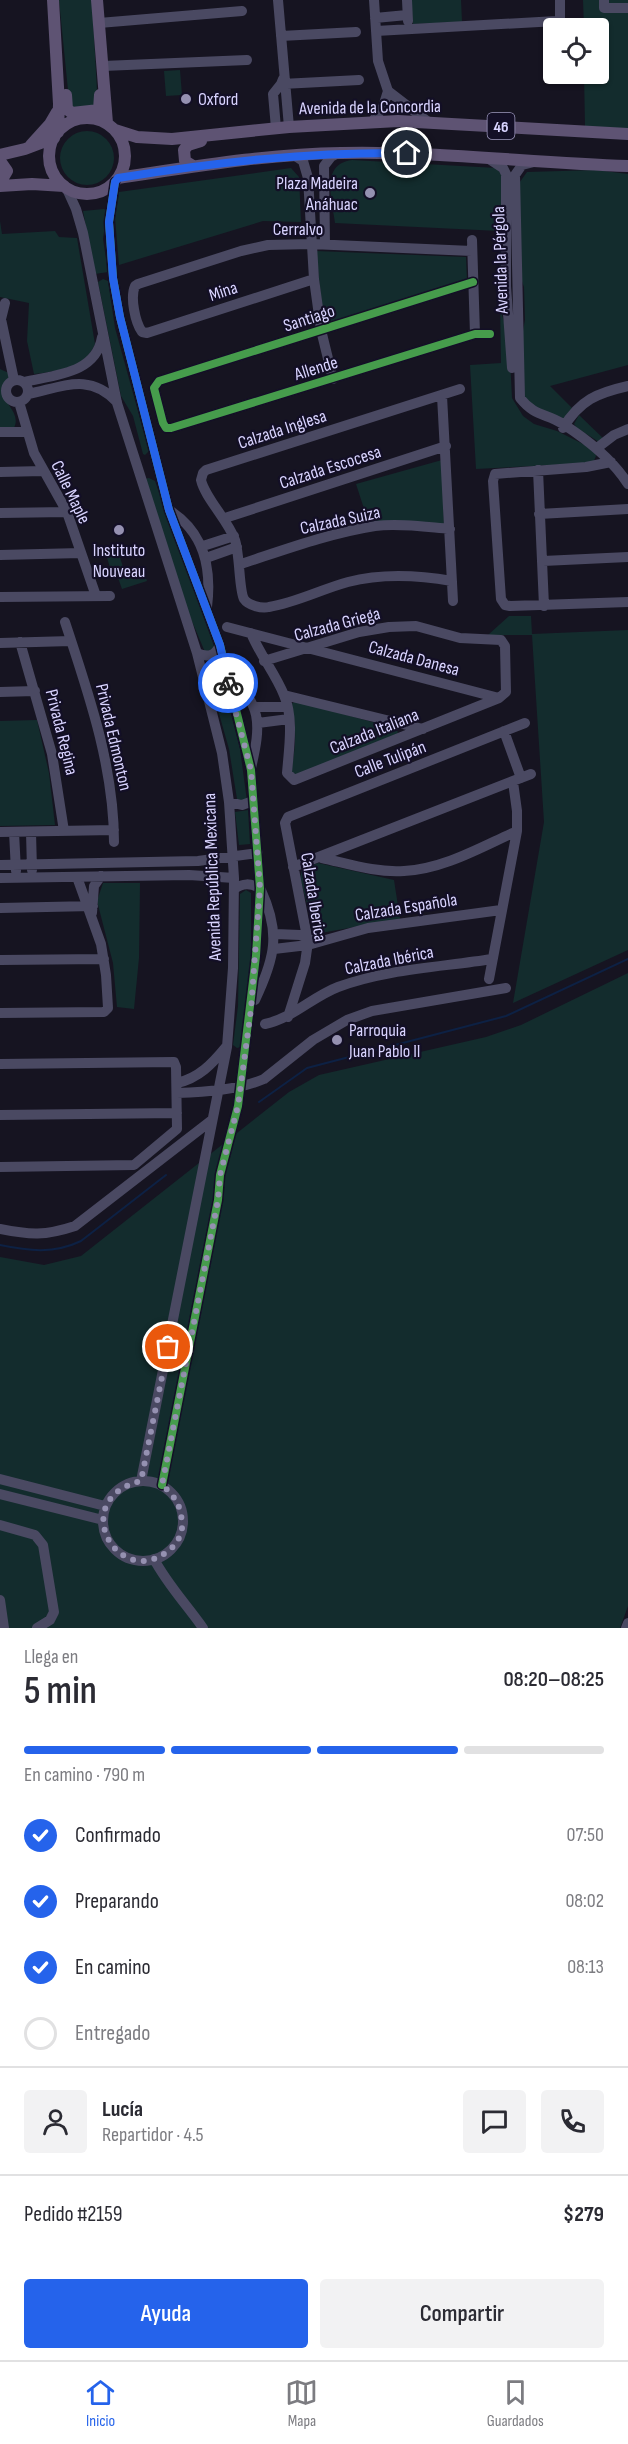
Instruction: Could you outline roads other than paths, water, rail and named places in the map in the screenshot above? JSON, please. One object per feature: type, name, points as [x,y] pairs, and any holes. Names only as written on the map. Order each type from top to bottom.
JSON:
[{"type":"main road","points":[[53,0],[59,108],[50,163],[53,172],[65,186]]},
{"type":"main road","points":[[98,0],[103,71],[111,127],[125,151],[125,160],[117,180]]},
{"type":"main road","points":[[58,80],[65,84],[69,111],[96,111],[100,108],[99,83],[103,71]]},
{"type":"main road","points":[[25,149],[43,133],[59,108]]},
{"type":"main road","name":"46","points":[[0,155],[25,149],[56,135],[64,126],[79,119],[98,119],[111,127]]},
{"type":"main road","name":"Avenida de la Concordia","points":[[111,127],[137,137],[163,139],[373,121],[427,121],[624,135]]},
{"type":"main road","points":[[192,166],[184,157],[186,148],[225,134]]},
{"type":"main road","name":"46","points":[[0,185],[65,186],[81,193],[91,194],[102,191],[117,180],[192,166],[294,155],[340,153],[407,153],[628,166]]},
{"type":"main road","points":[[615,166],[628,160]]},
{"type":"main road","points":[[0,161],[7,171],[0,185]]},
{"type":"street","points":[[278,0],[289,127]]},
{"type":"street","points":[[374,0],[378,61],[388,92],[427,121]]},
{"type":"street","points":[[407,0],[409,29]]},
{"type":"street","points":[[376,31],[557,21],[560,18],[560,0]]},
{"type":"street","points":[[604,0],[604,8],[628,8]]},
{"type":"street","points":[[99,23],[242,11]]},
{"type":"street","points":[[375,18],[407,15]]},
{"type":"street","points":[[281,36],[356,32]]},
{"type":"street","points":[[103,71],[247,60]]},
{"type":"street","points":[[276,128],[273,94],[284,81],[359,80]]},
{"type":"street","points":[[373,121],[383,107],[388,92]]},
{"type":"street","points":[[326,245],[323,178],[326,162],[340,153]]},
{"type":"street","points":[[294,155],[303,161],[308,178],[314,279],[321,330],[333,379]]},
{"type":"street","name":"Avenida la Pérgola","points":[[486,157],[503,168],[506,174],[514,332],[513,384],[519,406],[537,420],[566,427]]},
{"type":"street","name":"Avenida la Pérgola","points":[[512,275],[515,175],[522,165],[543,160]]},
{"type":"street","points":[[308,178],[323,178]]},
{"type":"street","points":[[117,180],[109,222],[113,278],[120,317],[169,510],[220,645],[251,770],[260,888],[251,1009],[241,1086],[236,1116],[220,1175],[218,1200],[162,1485]]},
{"type":"street","name":"Avenida República Mexicana","points":[[65,186],[72,199],[83,233],[117,403],[197,653],[222,753],[229,802],[234,883],[233,968],[227,1046],[141,1481]]},
{"type":"street","points":[[310,210],[324,209]]},
{"type":"street","name":"Cerralvo","points":[[142,332],[133,290],[138,284],[241,250],[268,245],[472,246],[473,282]]},
{"type":"street","points":[[92,280],[104,276],[113,278]]},
{"type":"street","name":"Mina","points":[[142,332],[151,332],[314,279]]},
{"type":"street","points":[[473,282],[475,334]]},
{"type":"street","name":"Santiago","points":[[166,428],[154,385],[159,381],[473,282]]},
{"type":"street","points":[[4,303],[1,319],[5,359],[19,381],[27,386],[28,394]]},
{"type":"street","points":[[103,334],[99,350],[88,364],[71,371],[19,381],[6,387],[6,395],[11,401],[19,402],[28,394],[75,385],[94,384],[117,403]]},
{"type":"street","name":"Allende","points":[[166,428],[171,429],[475,334],[490,334]]},
{"type":"street","points":[[88,364],[94,384]]},
{"type":"street","points":[[71,371],[75,385]]},
{"type":"street","points":[[627,480],[597,448],[566,427],[581,404],[589,398],[628,386]]},
{"type":"street","name":"Calzada Inglesa","points":[[452,581],[415,575],[382,576],[349,582],[268,608],[247,602],[243,598],[241,564],[235,542],[225,518],[202,484],[201,477],[206,471],[460,389]]},
{"type":"street","points":[[442,396],[453,601]]},
{"type":"street","name":"Calle Maple","points":[[19,402],[26,432],[43,471],[67,512],[96,596]]},
{"type":"street","points":[[597,448],[614,435],[628,429]]},
{"type":"street","points":[[0,432],[26,432]]},
{"type":"street","name":"Calzada Escocesa","points":[[225,518],[446,446]]},
{"type":"street","points":[[134,458],[143,459],[154,451]]},
{"type":"street","points":[[611,462],[495,474],[493,481],[501,599],[505,605],[544,606],[628,602]]},
{"type":"street","points":[[538,470],[544,606]]},
{"type":"street","points":[[0,472],[43,471]]},
{"type":"street","points":[[140,477],[149,472],[160,472]]},
{"type":"street","points":[[539,514],[628,509]]},
{"type":"street","points":[[169,510],[188,525],[203,546],[208,586],[207,610]]},
{"type":"street","points":[[0,513],[67,512]]},
{"type":"street","name":"Calzada Suiza","points":[[241,564],[304,544],[377,526],[400,525],[450,529]]},
{"type":"street","points":[[203,546],[235,542]]},
{"type":"street","points":[[206,558],[235,542]]},
{"type":"street","points":[[0,555],[81,553]]},
{"type":"street","points":[[543,561],[628,557]]},
{"type":"street","points":[[0,597],[110,596]]},
{"type":"street","name":"Privada Edmonton","points":[[64,831],[114,836],[111,798],[100,742],[85,682],[65,622]]},
{"type":"street","name":"Calzada Griega","points":[[264,661],[359,632],[389,627],[417,626],[460,638],[498,638],[504,642],[506,692],[499,698]]},
{"type":"street","name":"Calzada Danesa","points":[[227,627],[499,698]]},
{"type":"street","points":[[250,633],[284,695],[289,719],[258,723]]},
{"type":"street","points":[[0,643],[71,641]]},
{"type":"street","name":"Privada Regina","points":[[20,642],[52,754],[64,831]]},
{"type":"street","points":[[197,653],[211,656],[217,652],[220,645]]},
{"type":"street","points":[[226,673],[245,691],[256,708],[258,723],[251,770]]},
{"type":"street","points":[[0,692],[35,691]]},
{"type":"street","points":[[284,695],[423,729]]},
{"type":"street","name":"Calzada Italiana","points":[[289,719],[287,773],[294,780],[499,698]]},
{"type":"street","points":[[256,708],[287,707]]},
{"type":"street","name":"Calle Tulipán","points":[[288,817],[525,723]]},
{"type":"street","points":[[489,979],[517,831],[517,811],[522,778],[504,732]]},
{"type":"street","points":[[292,867],[522,778]]},
{"type":"street","points":[[229,802],[242,805],[253,801]]},
{"type":"street","name":"Calzada Iberica","points":[[288,817],[285,823],[292,867],[311,941],[288,1017]]},
{"type":"street","points":[[0,832],[64,831]]},
{"type":"street","points":[[322,857],[370,869],[403,871],[446,863],[517,831]]},
{"type":"street","points":[[14,832],[16,877]]},
{"type":"street","points":[[31,832],[33,877]]},
{"type":"street","points":[[0,865],[198,861],[258,853]]},
{"type":"street","points":[[0,878],[189,875],[260,888],[268,906],[275,934],[274,949],[267,975],[251,1009]]},
{"type":"street","points":[[90,908],[94,886],[101,876]]},
{"type":"street","points":[[0,1013],[104,1012],[108,1008],[104,959],[90,908],[76,877]]},
{"type":"street","points":[[0,908],[90,908]]},
{"type":"street","name":"Calzada Española","points":[[311,941],[368,928],[501,910]]},
{"type":"street","points":[[275,934],[311,941]]},
{"type":"street","points":[[274,949],[311,941]]},
{"type":"street","points":[[0,960],[104,959]]},
{"type":"street","name":"Calzada Ibérica","points":[[265,1024],[288,1017],[336,988],[360,980],[492,959]]},
{"type":"street","points":[[177,1088],[218,1089],[241,1086],[264,1079],[313,1040],[347,1020],[372,1011],[506,988]]},
{"type":"street","points":[[177,1088],[202,1073],[227,1046],[236,1050],[246,1046]]},
{"type":"street","points":[[0,1064],[174,1062],[177,1088],[176,1131],[131,1166],[0,1167]]},
{"type":"street","points":[[0,1115],[177,1113]]},
{"type":"street","points":[[0,1230],[22,1234],[49,1234],[75,1226],[212,1120]]},
{"type":"street","points":[[202,1172],[220,1175]]},
{"type":"street","points":[[177,1302],[196,1307]]},
{"type":"street","points":[[0,1479],[105,1506]]},
{"type":"street","points":[[141,1481],[162,1485],[174,1495],[181,1508],[182,1532],[174,1547],[154,1559],[145,1561],[129,1558],[115,1550],[105,1536],[102,1520],[105,1506],[114,1493],[126,1485],[141,1481]]},
{"type":"street","points":[[0,1494],[102,1520]]},
{"type":"street","points":[[0,1525],[35,1535],[43,1545],[54,1611],[50,1620],[37,1628]]},
{"type":"street","points":[[154,1559],[167,1582],[175,1589],[203,1628]]},
{"type":"street","points":[[0,1600],[4,1628]]},
{"type":"street","points":[[626,1628],[628,1623]]},
{"type":"waterway","points":[[259,1102],[307,1068],[506,1016],[628,959]]},
{"type":"waterway","points":[[0,1245],[21,1249],[51,1250],[81,1241],[166,1175]]},
{"type":"place","name":"Oxford","points":[[186,99]]},
{"type":"place","name":"Plaza Madeira Anáhuac","points":[[370,193]]},
{"type":"place","name":"Instituto Nouveau","points":[[119,530]]},
{"type":"place","name":"Parroquia Juan Pablo II","points":[[337,1040]]}]
